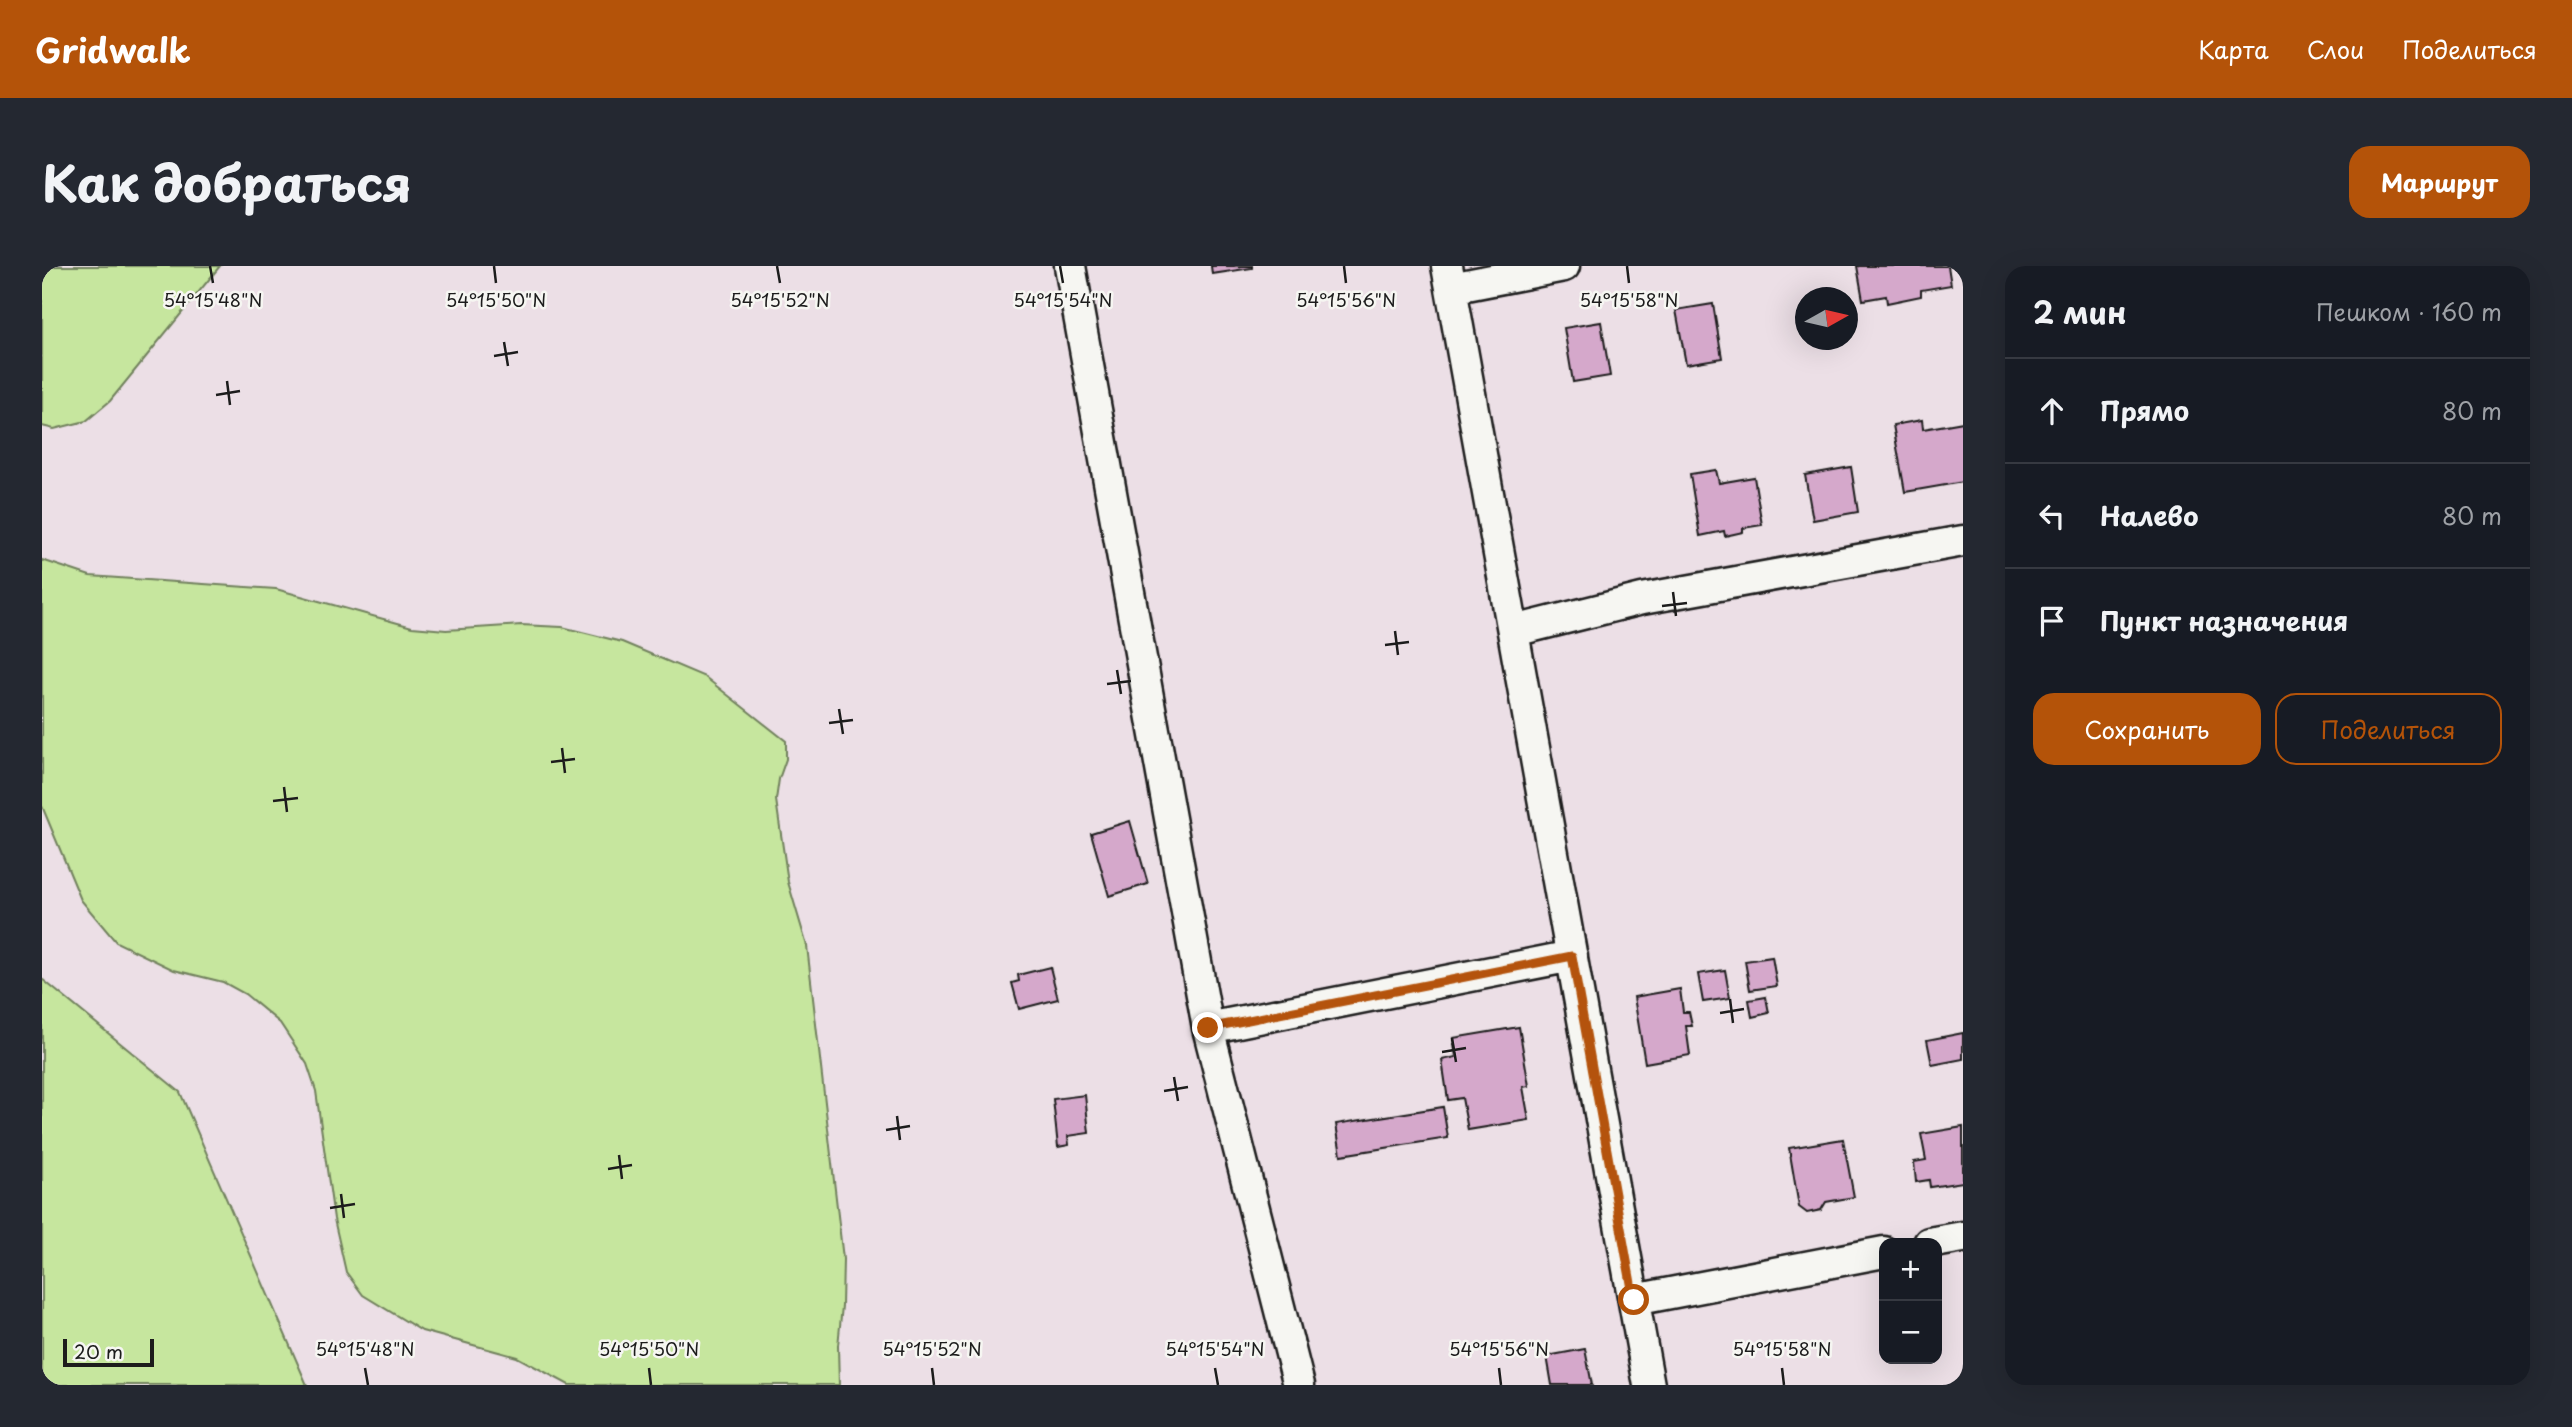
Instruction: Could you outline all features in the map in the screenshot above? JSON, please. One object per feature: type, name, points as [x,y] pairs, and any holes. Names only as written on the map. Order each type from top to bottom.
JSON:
[{"type":"street","points":[[1070,266],[1208,1028],[1299,1385]]},
{"type":"street","points":[[1564,266],[1449,277],[1649,1385]]},
{"type":"street","points":[[1514,631],[1642,599],[1963,541]]},
{"type":"street","points":[[1208,1028],[1572,956]]},
{"type":"street","points":[[1942,1241],[1963,1237]]},
{"type":"street","points":[[1634,1300],[1879,1253]]},
{"type":"green space","points":[[42,266],[220,266],[110,401],[86,421],[54,429],[42,426]]},
{"type":"green space","points":[[42,560],[90,576],[276,589],[412,627],[446,630],[521,625],[562,627],[622,642],[705,677],[786,741],[786,759],[776,800],[788,882],[807,946],[843,1259],[838,1346],[839,1385],[569,1385],[517,1357],[422,1331],[363,1295],[346,1272],[334,1219],[316,1091],[307,1064],[280,1023],[245,994],[223,982],[174,970],[116,942],[81,900],[42,806]]},
{"type":"green space","points":[[42,979],[180,1092],[307,1385],[42,1385]]},
{"type":"building","points":[[1211,266],[1252,266],[1252,268],[1212,274]]},
{"type":"building","points":[[1857,266],[1948,266],[1951,285],[1921,290],[1921,296],[1887,303],[1886,296],[1863,300]]},
{"type":"building","points":[[1713,304],[1722,358],[1686,364],[1676,310]]},
{"type":"building","points":[[1601,322],[1610,376],[1573,382],[1564,328]]},
{"type":"building","points":[[1922,420],[1923,429],[1963,422],[1963,482],[1905,492],[1893,425]]},
{"type":"building","points":[[1851,467],[1858,512],[1813,520],[1805,475]]},
{"type":"building","points":[[1716,470],[1719,483],[1754,477],[1762,525],[1743,528],[1743,532],[1725,536],[1724,531],[1700,536],[1690,474]]},
{"type":"building","points":[[1130,821],[1148,884],[1109,896],[1091,833]]},
{"type":"building","points":[[1772,957],[1777,986],[1750,990],[1745,961]]},
{"type":"building","points":[[1050,967],[1058,999],[1019,1009],[1012,983],[1019,981],[1018,975]]},
{"type":"building","points":[[1725,970],[1730,998],[1703,1002],[1698,974]]},
{"type":"building","points":[[1680,989],[1683,1012],[1689,1012],[1692,1026],[1686,1026],[1690,1055],[1645,1063],[1634,997]]},
{"type":"building","points":[[1766,997],[1769,1013],[1752,1017],[1749,1000]]},
{"type":"building","points":[[1519,1027],[1529,1086],[1523,1087],[1529,1120],[1468,1130],[1462,1098],[1448,1100],[1442,1060],[1456,1057],[1453,1038]]},
{"type":"building","points":[[1963,1033],[1963,1059],[1932,1065],[1927,1040]]},
{"type":"building","points":[[1085,1095],[1089,1133],[1068,1136],[1069,1145],[1058,1147],[1053,1099]]},
{"type":"building","points":[[1443,1107],[1448,1138],[1341,1155],[1336,1124]]},
{"type":"building","points":[[1963,1127],[1963,1182],[1930,1187],[1929,1180],[1916,1182],[1914,1162],[1926,1160],[1921,1134]]},
{"type":"building","points":[[1843,1139],[1854,1197],[1826,1202],[1821,1210],[1807,1213],[1799,1207],[1789,1148]]},
{"type":"building","points":[[1585,1349],[1592,1385],[1552,1385],[1547,1356]]},
{"type":"route","points":[[1208,1028],[1572,956],[1634,1300]]}]
